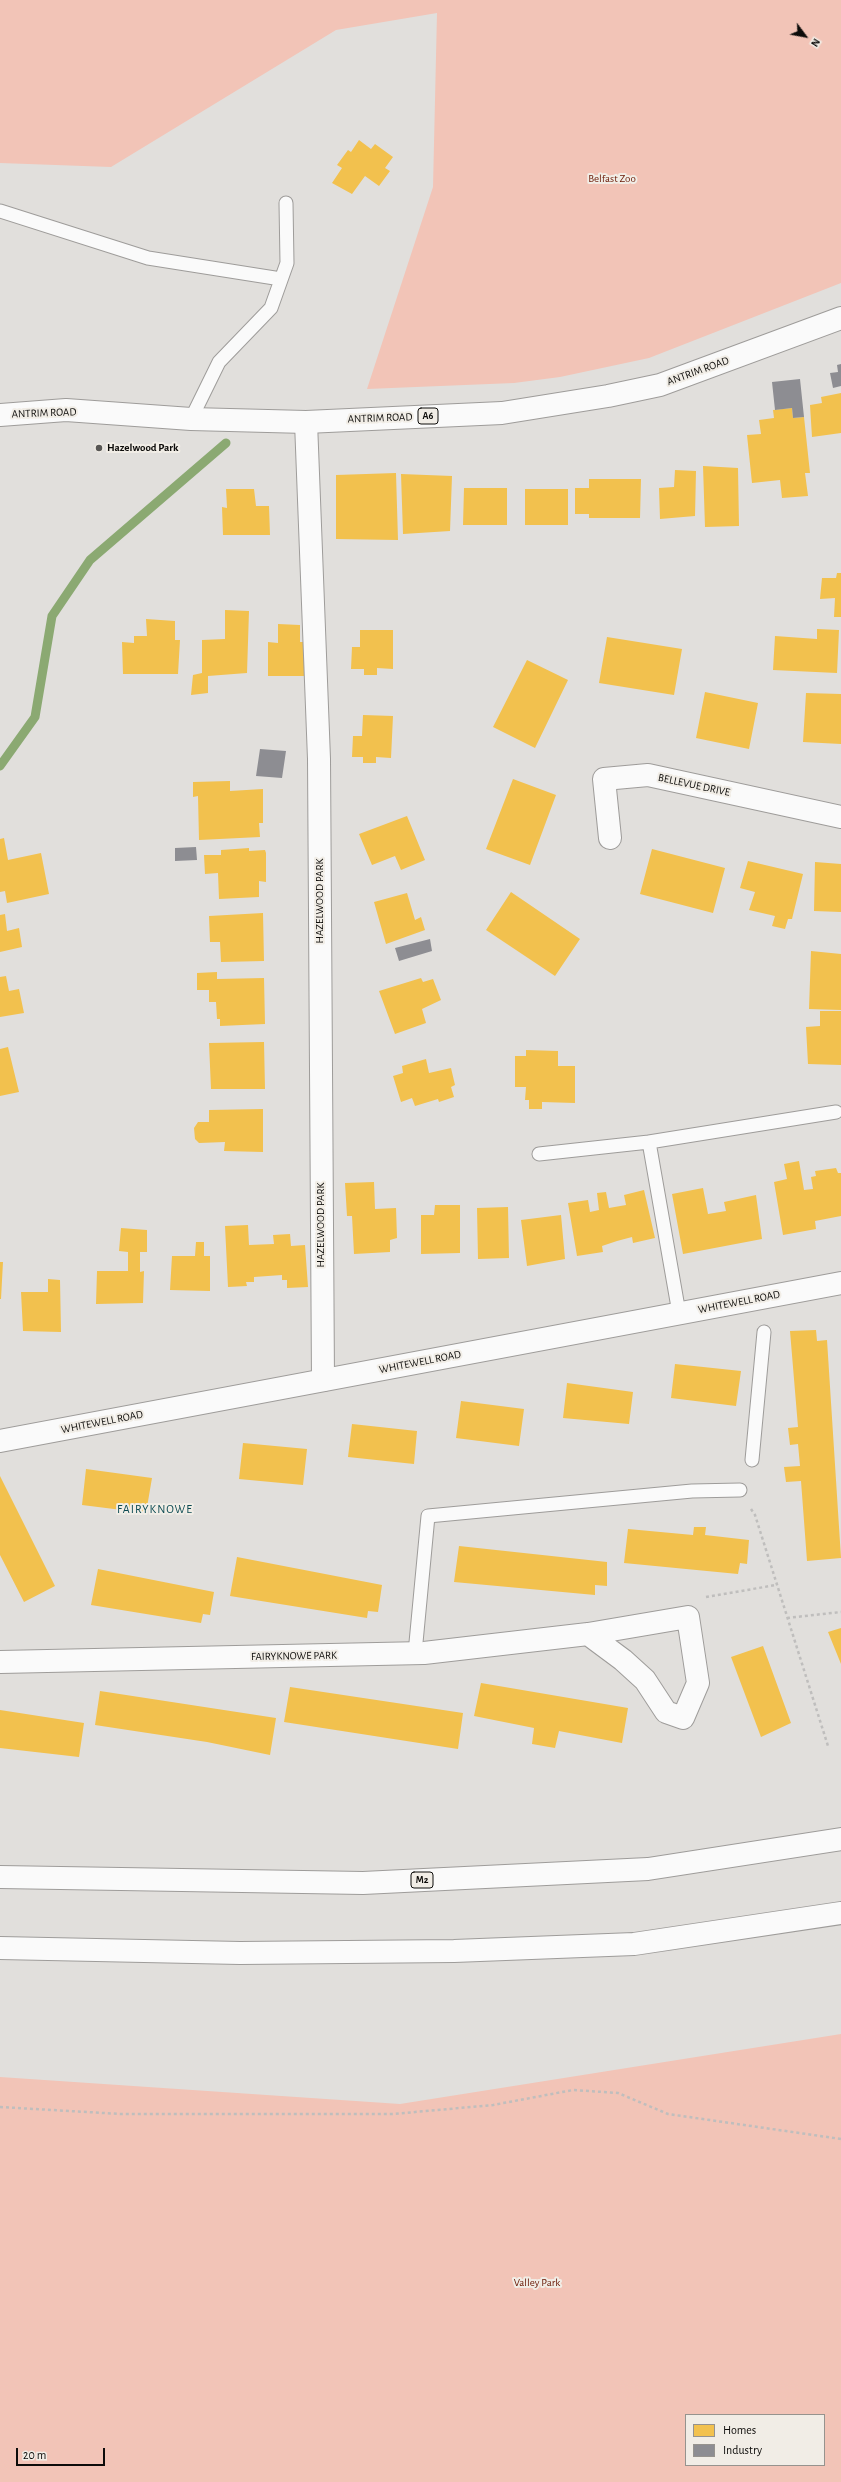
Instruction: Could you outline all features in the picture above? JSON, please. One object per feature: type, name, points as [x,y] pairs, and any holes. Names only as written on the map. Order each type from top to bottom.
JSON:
[{"type":"main road","name":"ANTRIM ROAD","points":[[0,415],[66,410],[191,419],[306,422],[502,413],[608,396],[660,385],[841,318]]},
{"type":"main road","name":"HAZELWOOD PARK","points":[[306,422],[319,759],[323,1380]]},
{"type":"main road","name":"BELLEVUE DRIVE","points":[[610,838],[604,779],[648,775],[841,817]]},
{"type":"main road","name":"WHITEWELL ROAD","points":[[0,1441],[841,1282]]},
{"type":"main road","name":"FAIRYKNOWE PARK","points":[[0,1662],[415,1653],[588,1634],[688,1617]]},
{"type":"main road","points":[[588,1634],[623,1660],[645,1680],[666,1712],[683,1718],[698,1683],[688,1617]]},
{"type":"main road","name":"M2","points":[[0,1877],[363,1884],[648,1869],[841,1839]]},
{"type":"main road","points":[[0,1948],[240,1953],[454,1951],[634,1944],[841,1913]]},
{"type":"lane","points":[[191,419],[219,362],[271,308],[287,263],[286,203]]},
{"type":"lane","points":[[0,211],[148,258],[281,279]]},
{"type":"lane","points":[[539,1154],[650,1142],[836,1112]]},
{"type":"lane","points":[[650,1142],[679,1313]]},
{"type":"lane","points":[[752,1460],[764,1332]]},
{"type":"lane","points":[[415,1653],[428,1516],[692,1490],[740,1490]]},
{"type":"path","points":[[740,1490],[755,1515],[828,1746]]},
{"type":"path","points":[[688,1617],[706,1597],[776,1585]]},
{"type":"path","points":[[788,1618],[841,1612]]},
{"type":"path","points":[[0,2107],[121,2114],[393,2114],[493,2105],[573,2090],[618,2093],[668,2114],[841,2138]]},
{"type":"green space","name":"Belfast Zoo","points":[[0,0],[841,0],[841,283],[649,358],[560,377],[514,383],[367,389],[433,187],[437,13],[336,30],[111,167],[0,163]]},
{"type":"green space","name":"Valley Park","points":[[841,2034],[841,2482],[0,2482],[0,2077],[400,2104]]},
{"type":"building: Homes","points":[[359,140],[371,149],[375,144],[393,157],[385,168],[390,171],[379,186],[365,176],[352,194],[332,183],[342,168],[337,165],[348,150],[351,152]]},
{"type":"building: Homes","points":[[841,393],[841,433],[812,437],[810,405],[822,403],[821,397]]},
{"type":"building: Homes","points":[[792,408],[793,418],[804,417],[810,473],[805,473],[808,496],[782,498],[780,480],[752,483],[747,435],[761,434],[759,420],[774,418],[773,410]]},
{"type":"building: Homes","points":[[703,466],[738,468],[739,526],[705,527]]},
{"type":"building: Homes","points":[[675,470],[696,471],[695,516],[660,519],[659,488],[674,487]]},
{"type":"building: Homes","points":[[396,473],[398,540],[336,539],[336,475]]},
{"type":"building: Homes","points":[[401,474],[452,476],[450,531],[403,534]]},
{"type":"building: Homes","points":[[589,479],[641,479],[640,518],[589,518],[589,514],[575,514],[575,488],[589,488]]},
{"type":"building: Homes","points":[[464,488],[507,488],[507,525],[463,525]]},
{"type":"building: Homes","points":[[226,489],[254,489],[256,506],[269,506],[270,535],[223,535],[222,507],[227,508]]},
{"type":"building: Homes","points":[[525,489],[568,489],[568,525],[525,525]]},
{"type":"building: Homes","points":[[837,573],[841,573],[841,617],[834,617],[835,598],[820,599],[822,578],[836,578]]},
{"type":"building: Homes","points":[[225,610],[249,611],[247,673],[208,676],[208,693],[191,695],[193,675],[202,673],[202,640],[225,639]]},
{"type":"building: Homes","points":[[146,619],[175,621],[175,640],[180,640],[178,674],[123,674],[122,642],[134,643],[134,636],[147,636]]},
{"type":"building: Homes","points":[[278,624],[300,625],[300,642],[309,642],[310,676],[268,676],[268,642],[278,643]]},
{"type":"building: Homes","points":[[817,629],[839,630],[837,673],[773,670],[775,636],[817,639]]},
{"type":"building: Homes","points":[[360,630],[393,630],[393,669],[377,668],[377,675],[364,675],[364,669],[351,669],[352,647],[360,647]]},
{"type":"building: Homes","points":[[607,637],[682,649],[674,695],[599,683]]},
{"type":"building: Homes","points":[[527,660],[568,680],[535,748],[493,727]]},
{"type":"building: Homes","points":[[705,692],[758,703],[749,749],[696,738]]},
{"type":"building: Homes","points":[[806,693],[841,694],[841,744],[803,742]]},
{"type":"building: Homes","points":[[363,715],[393,716],[391,758],[376,757],[376,763],[363,763],[363,757],[352,757],[353,736],[362,736]]},
{"type":"building: Homes","points":[[513,779],[556,795],[530,865],[486,849]]},
{"type":"building: Homes","points":[[230,781],[230,791],[263,789],[263,823],[259,823],[260,837],[199,840],[198,796],[193,797],[193,782]]},
{"type":"building: Homes","points":[[407,816],[425,860],[401,870],[395,856],[372,865],[359,834]]},
{"type":"building: Homes","points":[[4,838],[8,860],[41,853],[49,894],[7,903],[5,891],[0,892],[0,839]]},
{"type":"building: Homes","points":[[249,848],[249,851],[265,850],[266,853],[266,882],[259,881],[259,897],[219,899],[218,873],[205,874],[204,855],[221,855],[221,850]]},
{"type":"building: Homes","points":[[652,849],[725,868],[713,913],[640,894]]},
{"type":"building: Homes","points":[[748,861],[803,874],[792,919],[788,919],[785,929],[772,926],[775,916],[749,910],[755,892],[740,888]]},
{"type":"building: Homes","points":[[815,862],[841,864],[841,912],[814,911]]},
{"type":"building: Homes","points":[[511,892],[580,939],[555,976],[486,930]]},
{"type":"building: Homes","points":[[407,893],[415,920],[421,917],[425,930],[386,944],[374,902]]},
{"type":"building: Homes","points":[[263,913],[264,961],[221,962],[220,942],[210,942],[209,916]]},
{"type":"building: Homes","points":[[5,914],[7,931],[19,928],[22,947],[0,952],[0,915]]},
{"type":"building: Homes","points":[[811,951],[841,954],[841,1010],[809,1009]]},
{"type":"building: Homes","points":[[217,972],[217,979],[264,978],[265,1024],[220,1026],[220,1019],[217,1019],[216,1002],[209,1002],[209,990],[197,990],[197,973]]},
{"type":"building: Homes","points":[[6,976],[9,991],[19,989],[24,1013],[0,1017],[0,977]]},
{"type":"building: Homes","points":[[421,978],[423,982],[433,979],[441,1000],[422,1009],[426,1023],[395,1034],[379,991]]},
{"type":"building: Homes","points":[[820,1011],[841,1011],[841,1065],[808,1064],[806,1027],[820,1026]]},
{"type":"building: Homes","points":[[264,1042],[265,1089],[211,1089],[209,1043]]},
{"type":"building: Homes","points":[[8,1047],[19,1092],[0,1096],[0,1049]]},
{"type":"building: Homes","points":[[526,1050],[558,1051],[558,1066],[575,1066],[575,1103],[542,1102],[542,1109],[529,1109],[529,1100],[525,1100],[526,1087],[515,1087],[515,1056],[526,1056]]},
{"type":"building: Homes","points":[[426,1059],[429,1073],[451,1068],[455,1085],[451,1087],[454,1097],[439,1102],[438,1099],[415,1106],[412,1098],[401,1102],[393,1076],[403,1073],[402,1066]]},
{"type":"building: Homes","points":[[263,1109],[263,1152],[224,1151],[225,1142],[199,1143],[195,1139],[194,1128],[198,1122],[209,1122],[209,1110]]},
{"type":"building: Homes","points":[[799,1161],[804,1190],[813,1189],[811,1177],[816,1176],[815,1171],[836,1168],[838,1173],[841,1173],[841,1216],[815,1221],[816,1229],[783,1235],[774,1182],[787,1179],[784,1164]]},
{"type":"building: Homes","points":[[374,1182],[375,1209],[396,1208],[397,1238],[390,1240],[390,1252],[354,1254],[352,1216],[347,1216],[345,1183]]},
{"type":"building: Homes","points":[[703,1188],[708,1214],[726,1211],[724,1202],[756,1195],[762,1239],[683,1254],[672,1194]]},
{"type":"building: Homes","points":[[644,1190],[655,1238],[633,1243],[632,1237],[602,1246],[603,1252],[577,1256],[568,1203],[588,1200],[590,1212],[599,1210],[597,1193],[606,1192],[609,1208],[626,1205],[624,1195]]},
{"type":"building: Homes","points":[[435,1205],[460,1205],[460,1253],[421,1254],[421,1215],[434,1215]]},
{"type":"building: Homes","points":[[508,1207],[509,1258],[478,1259],[477,1208]]},
{"type":"building: Homes","points":[[561,1215],[565,1259],[527,1266],[521,1220]]},
{"type":"building: Homes","points":[[248,1225],[249,1245],[274,1244],[273,1235],[290,1234],[291,1246],[305,1245],[308,1287],[287,1288],[287,1280],[282,1280],[282,1275],[254,1277],[254,1282],[246,1282],[247,1286],[228,1287],[225,1226]]},
{"type":"building: Homes","points":[[121,1228],[147,1230],[147,1252],[140,1252],[140,1272],[144,1271],[143,1303],[96,1304],[97,1271],[128,1271],[128,1252],[119,1251]]},
{"type":"building: Homes","points":[[196,1242],[204,1242],[204,1256],[210,1256],[210,1291],[170,1290],[172,1256],[195,1256]]},
{"type":"building: Homes","points":[[0,1262],[3,1262],[1,1299],[0,1299]]},
{"type":"building: Homes","points":[[48,1279],[60,1280],[61,1332],[23,1331],[21,1292],[48,1292]]},
{"type":"building: Homes","points":[[816,1330],[817,1341],[827,1340],[841,1558],[807,1561],[801,1481],[786,1482],[784,1467],[800,1466],[798,1444],[790,1445],[788,1428],[798,1427],[790,1331]]},
{"type":"building: Homes","points":[[675,1364],[741,1371],[736,1406],[671,1398]]},
{"type":"building: Homes","points":[[567,1383],[633,1392],[629,1424],[563,1418]]},
{"type":"building: Homes","points":[[461,1401],[524,1409],[519,1446],[456,1438]]},
{"type":"building: Homes","points":[[352,1424],[417,1431],[414,1464],[348,1457]]},
{"type":"building: Homes","points":[[243,1443],[307,1449],[303,1485],[239,1479]]},
{"type":"building: Homes","points":[[86,1469],[152,1478],[146,1513],[82,1505]]},
{"type":"building: Homes","points":[[0,1476],[55,1586],[24,1602],[0,1555]]},
{"type":"building: Homes","points":[[694,1527],[706,1527],[705,1535],[749,1540],[747,1564],[740,1563],[738,1574],[624,1563],[628,1529],[693,1535]]},
{"type":"building: Homes","points":[[459,1546],[607,1562],[607,1586],[595,1585],[595,1595],[454,1582]]},
{"type":"building: Homes","points":[[237,1557],[382,1585],[378,1612],[368,1611],[367,1618],[230,1596]]},
{"type":"building: Homes","points":[[98,1569],[214,1592],[210,1615],[203,1614],[201,1623],[91,1605]]},
{"type":"building: Homes","points":[[841,1628],[841,1664],[828,1632]]},
{"type":"building: Homes","points":[[763,1646],[791,1723],[761,1737],[731,1657]]},
{"type":"building: Homes","points":[[481,1683],[628,1708],[622,1743],[559,1731],[555,1748],[532,1744],[534,1728],[474,1716]]},
{"type":"building: Homes","points":[[290,1687],[463,1713],[458,1749],[284,1722]]},
{"type":"building: Homes","points":[[100,1691],[276,1718],[270,1755],[207,1742],[95,1725]]},
{"type":"building: Homes","points":[[0,1710],[84,1723],[79,1757],[0,1748]]},
{"type":"building: Industry","points":[[841,364],[841,386],[833,388],[830,373],[838,372],[837,365]]},
{"type":"building: Industry","points":[[800,379],[804,417],[793,418],[792,408],[775,410],[772,382]]},
{"type":"building: Industry","points":[[260,749],[286,751],[282,778],[256,776]]},
{"type":"building: Industry","points":[[196,847],[197,860],[175,861],[175,848]]},
{"type":"building: Industry","points":[[430,939],[432,951],[399,961],[395,948]]},
{"type":"waterway","points":[[0,766],[35,717],[52,616],[90,560],[226,443]]},
{"type":"place","name":"Hazelwood Park","points":[[99,448]]},
{"type":"district","name":"FAIRYKNOWE","points":[[155,1509]]}]
